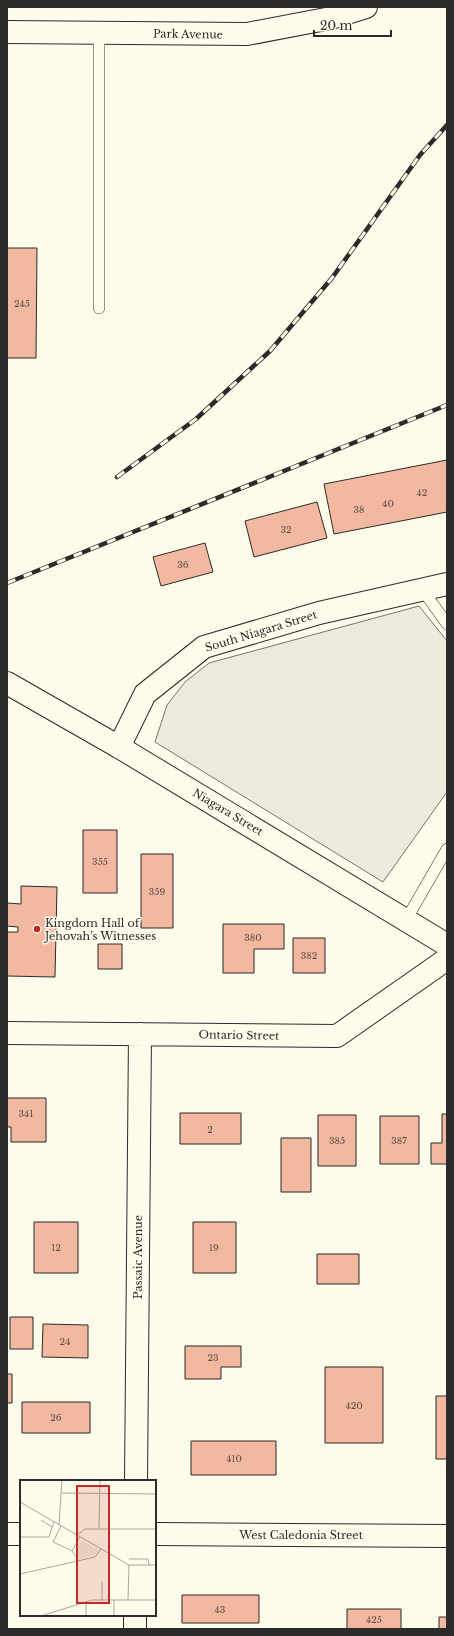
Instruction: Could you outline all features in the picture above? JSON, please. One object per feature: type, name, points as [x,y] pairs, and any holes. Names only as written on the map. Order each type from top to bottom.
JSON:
[{"type":"street","name":"Park Avenue","points":[[7,32],[247,34],[331,13],[366,7]]},
{"type":"street","name":"South Niagara Street","points":[[119,747],[144,694],[204,647],[319,613],[447,584]]},
{"type":"street","name":"Niagara Street","points":[[7,683],[119,747],[447,945]]},
{"type":"street","name":"Ontario Street","points":[[7,1033],[337,1036],[447,959]]},
{"type":"street","name":"Passaic Avenue","points":[[136,1480],[140,1034]]},
{"type":"street","points":[[7,1534],[20,1534]]},
{"type":"street","name":"West Caledonia Street","points":[[156,1534],[447,1536]]},
{"type":"street","points":[[135,1616],[135,1629]]},
{"type":"lane","points":[[99,33],[99,308]]},
{"type":"lane","points":[[422,589],[447,624]]},
{"type":"lane","points":[[406,920],[447,849]]},
{"type":"shaded area","points":[[419,606],[447,641],[447,792],[383,882],[155,742],[167,705],[185,682],[209,663]]},
{"type":"building","points":[[7,248],[37,248],[36,358],[7,358]]},
{"type":"building","points":[[447,460],[447,512],[334,534],[324,484]]},
{"type":"building","points":[[317,502],[327,538],[254,557],[245,521]]},
{"type":"building","points":[[205,543],[213,572],[161,586],[153,557]]},
{"type":"building","points":[[83,830],[117,830],[117,893],[83,893]]},
{"type":"building","points":[[141,854],[173,854],[173,928],[141,928]]},
{"type":"building","name":"Kingdom Hall of Jehovah’s Witnesses","points":[[21,886],[57,887],[55,977],[7,976],[7,932],[18,932],[18,927],[7,926],[7,903],[21,904]]},
{"type":"building","points":[[223,924],[284,924],[284,949],[254,949],[254,973],[223,973]]},
{"type":"building","points":[[293,938],[325,938],[325,973],[293,973]]},
{"type":"building","points":[[98,944],[122,944],[122,969],[98,969]]},
{"type":"building","points":[[7,1098],[46,1098],[46,1142],[11,1142],[11,1127],[7,1127]]},
{"type":"building","points":[[180,1113],[241,1113],[241,1144],[180,1144]]},
{"type":"building","points":[[442,1114],[447,1114],[447,1164],[431,1164],[431,1143],[442,1143]]},
{"type":"building","points":[[318,1115],[356,1115],[356,1166],[318,1166]]},
{"type":"building","points":[[380,1116],[419,1116],[419,1164],[380,1164]]},
{"type":"building","points":[[281,1138],[311,1138],[311,1192],[281,1192]]},
{"type":"building","points":[[34,1222],[78,1222],[78,1273],[34,1273]]},
{"type":"building","points":[[193,1222],[236,1222],[236,1273],[193,1273]]},
{"type":"building","points":[[317,1254],[359,1254],[359,1284],[317,1284]]},
{"type":"building","points":[[10,1317],[33,1317],[33,1349],[10,1349]]},
{"type":"building","points":[[43,1324],[88,1325],[88,1358],[42,1357]]},
{"type":"building","points":[[185,1346],[241,1346],[241,1367],[221,1367],[221,1379],[185,1379]]},
{"type":"building","points":[[325,1367],[383,1367],[383,1443],[325,1443]]},
{"type":"building","points":[[7,1374],[12,1374],[12,1403],[7,1403]]},
{"type":"building","points":[[436,1396],[447,1396],[447,1459],[436,1459]]},
{"type":"building","points":[[22,1402],[90,1402],[90,1433],[22,1433]]},
{"type":"building","points":[[191,1441],[276,1441],[276,1475],[191,1475]]},
{"type":"building","points":[[182,1595],[259,1595],[259,1623],[182,1623]]},
{"type":"building","points":[[347,1609],[401,1609],[401,1629],[347,1629]]},
{"type":"building","points":[[439,1617],[447,1617],[447,1629],[439,1629]]},
{"type":"railway","points":[[117,477],[196,419],[270,351],[332,278],[420,155],[447,125]]},
{"type":"railway","points":[[7,583],[447,405]]},
{"type":"place","name":"Kingdom Hall of Jehovah’s Witnesses","points":[[37,929]]}]
